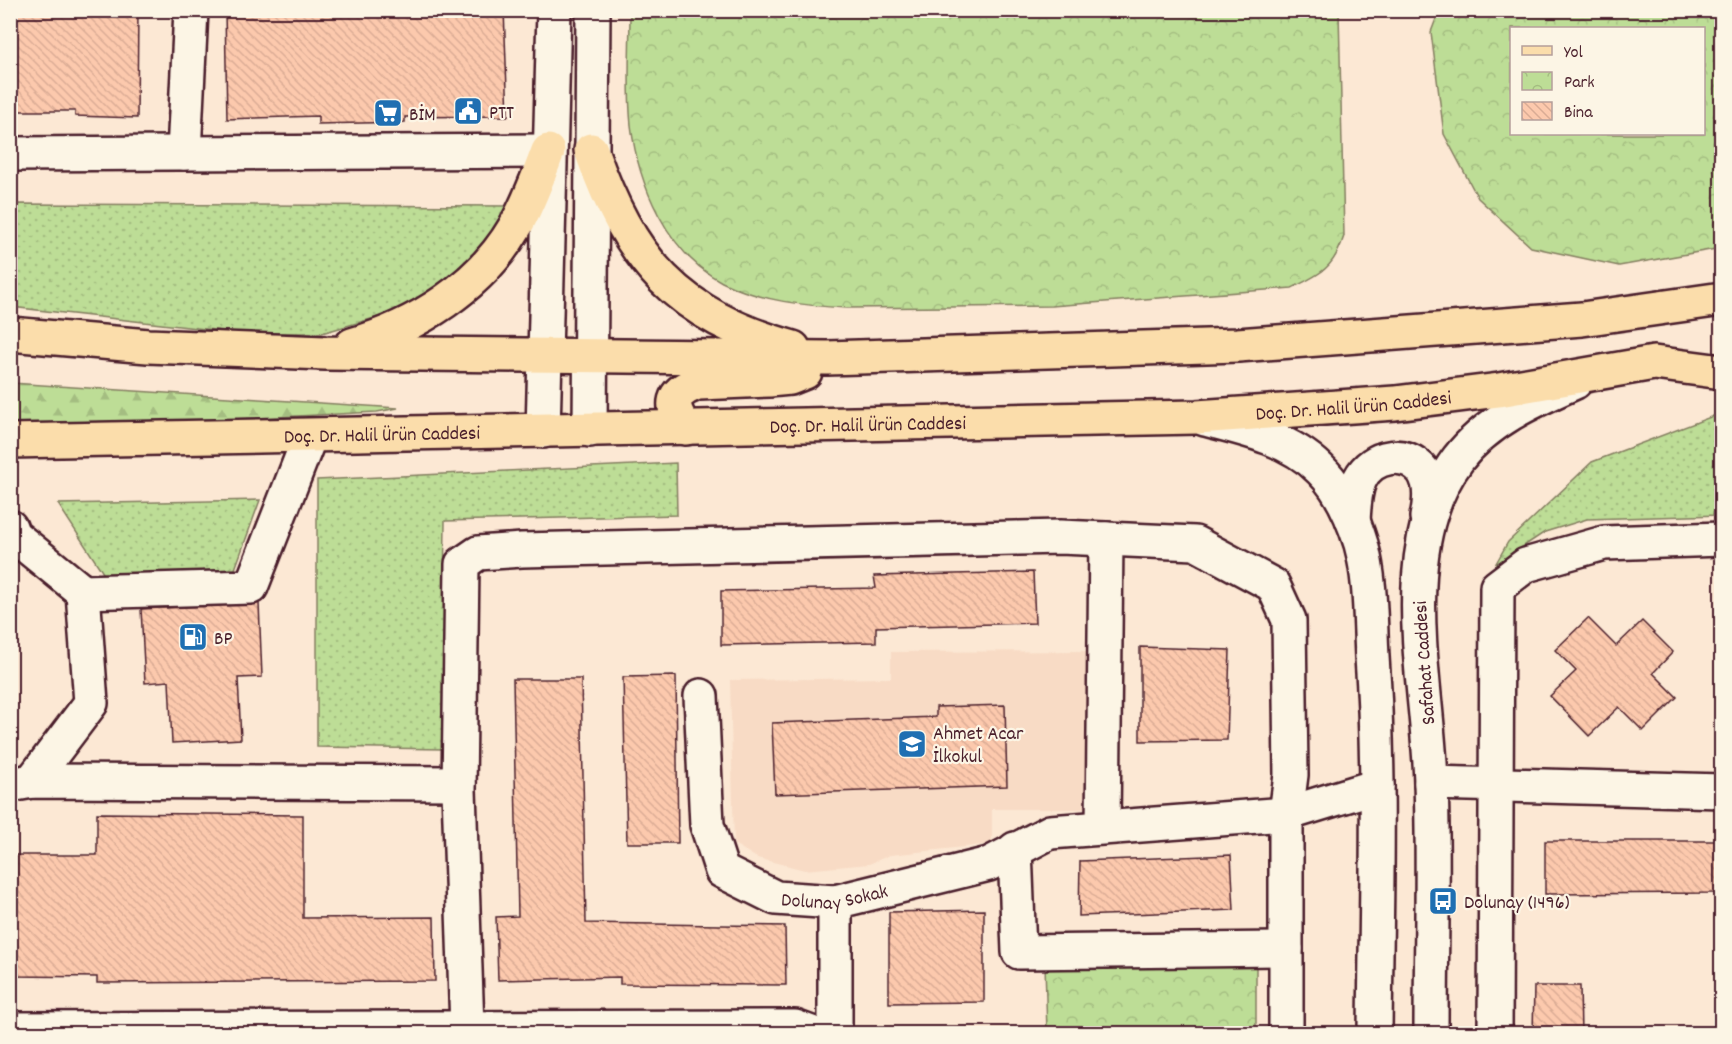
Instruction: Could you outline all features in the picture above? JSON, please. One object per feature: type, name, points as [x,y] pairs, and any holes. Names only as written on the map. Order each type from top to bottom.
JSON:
[{"type":"main road","points":[[591,150],[606,192],[621,224],[644,259],[673,288],[705,313],[741,331],[827,358]]},
{"type":"main road","points":[[325,353],[384,336],[423,316],[456,293],[492,258],[514,229],[531,198],[548,151]]},
{"type":"main road","points":[[10,334],[148,346],[325,353],[545,357],[827,358],[1238,345],[1582,319],[1722,299]]},
{"type":"main road","points":[[686,428],[677,416],[674,406],[677,396],[685,387],[699,383],[790,378],[811,369],[827,358]]},
{"type":"main road","name":"Doç. Dr. Halil Ürün Caddesi","points":[[10,441],[1197,417],[1395,403],[1499,390],[1654,363],[1722,372]]},
{"type":"street","points":[[184,153],[191,10]]},
{"type":"street","points":[[543,431],[548,151],[554,10]]},
{"type":"street","points":[[590,430],[593,10]]},
{"type":"street","points":[[10,154],[548,151]]},
{"type":"street","name":"Safahat Caddesi","points":[[1431,1034],[1431,783],[1418,588],[1425,531],[1442,486],[1458,459],[1482,433],[1508,415],[1590,375]]},
{"type":"street","points":[[1197,417],[1254,431],[1292,448],[1320,469],[1339,494],[1353,521],[1362,547],[1368,594],[1377,786],[1375,1034]]},
{"type":"street","points":[[11,532],[83,592],[251,587],[310,436]]},
{"type":"street","points":[[1353,521],[1355,497],[1360,479],[1372,463],[1390,457],[1408,460],[1423,472],[1429,488],[1425,531]]},
{"type":"street","points":[[467,1028],[459,783],[462,564],[478,553],[1024,538],[1195,543],[1273,585],[1289,620],[1291,775],[1286,814],[1286,1034]]},
{"type":"street","points":[[1104,827],[1106,539]]},
{"type":"street","points":[[1495,1034],[1497,587],[1526,565],[1604,543],[1722,539]]},
{"type":"street","points":[[21,783],[91,703],[83,592]]},
{"type":"street","name":"Dolunay Sokak","points":[[701,696],[707,825],[722,871],[776,898],[835,902],[989,864],[1050,832],[1286,814],[1377,786]]},
{"type":"street","points":[[21,783],[459,783]]},
{"type":"street","points":[[1431,783],[1722,790]]},
{"type":"street","points":[[1015,849],[1019,952],[1286,949]]},
{"type":"street","points":[[835,902],[835,1034]]},
{"type":"street","points":[[10,1029],[419,1031],[467,1028],[802,1031]]},
{"type":"shaded area","name":"Ahmet Acar İlkokul","points":[[1095,651],[1092,809],[992,809],[992,844],[890,855],[869,864],[805,870],[757,858],[734,844],[730,680],[891,678],[891,652]]},
{"type":"green space","points":[[630,11],[1339,11],[1344,236],[1336,256],[1325,269],[1292,288],[1051,306],[847,308],[800,304],[752,294],[722,282],[686,254],[658,215],[648,193],[640,170],[631,125]]},
{"type":"green space","points":[[1439,11],[1721,11],[1721,248],[1619,266],[1531,247],[1478,198],[1444,134],[1431,32]]},
{"type":"green space","points":[[11,204],[513,206],[465,272],[399,311],[322,333],[241,333],[11,307]]},
{"type":"green space","points":[[11,383],[398,408],[377,412],[11,430]]},
{"type":"green space","points":[[1721,413],[1721,515],[1587,519],[1545,532],[1495,565],[1508,542],[1592,462]]},
{"type":"green space","points":[[676,463],[677,515],[445,521],[442,749],[317,747],[317,480]]},
{"type":"green space","points":[[260,500],[235,569],[105,576],[58,504]]},
{"type":"green space","points":[[1045,964],[1256,964],[1256,1033],[1047,1033]]},
{"type":"building","points":[[10,10],[138,10],[137,118],[75,116],[75,111],[10,111]]},
{"type":"building","points":[[225,10],[504,10],[508,116],[405,117],[405,122],[318,124],[318,116],[227,119]]},
{"type":"building","points":[[1033,572],[1035,623],[876,627],[876,642],[721,645],[721,591],[876,588],[874,576]]},
{"type":"building","points":[[259,603],[262,677],[238,678],[241,739],[172,743],[169,681],[145,683],[141,609]]},
{"type":"building","points":[[1588,618],[1616,646],[1642,621],[1673,652],[1653,673],[1677,697],[1643,731],[1619,707],[1589,736],[1550,696],[1576,671],[1555,650]]},
{"type":"building","points":[[1140,647],[1230,650],[1227,740],[1140,741]]},
{"type":"building","points":[[676,676],[678,843],[627,843],[623,677]]},
{"type":"building","points":[[513,679],[581,679],[586,923],[785,926],[786,985],[620,984],[620,977],[498,980],[496,917],[518,916]]},
{"type":"building","points":[[1005,705],[1007,786],[775,794],[772,723],[936,717],[936,707]]},
{"type":"building","points":[[97,813],[303,815],[303,918],[434,917],[435,981],[97,983],[97,977],[15,976],[16,855],[97,855]]},
{"type":"building","points":[[1545,841],[1717,841],[1717,893],[1545,894]]},
{"type":"building","points":[[1231,855],[1234,910],[1079,916],[1080,861]]},
{"type":"building","points":[[984,910],[984,1002],[889,1003],[889,912]]},
{"type":"building","points":[[1534,986],[1580,986],[1581,1034],[1533,1034]]},
{"type":"place","name":"PTT","points":[[468,111]]},
{"type":"place","name":"BİM","points":[[388,113]]},
{"type":"place","name":"BP","points":[[193,637]]},
{"type":"place","name":"Ahmet Acar İlkokul","points":[[912,744]]},
{"type":"place","name":"Dolunay (1496)","points":[[1443,901]]}]
